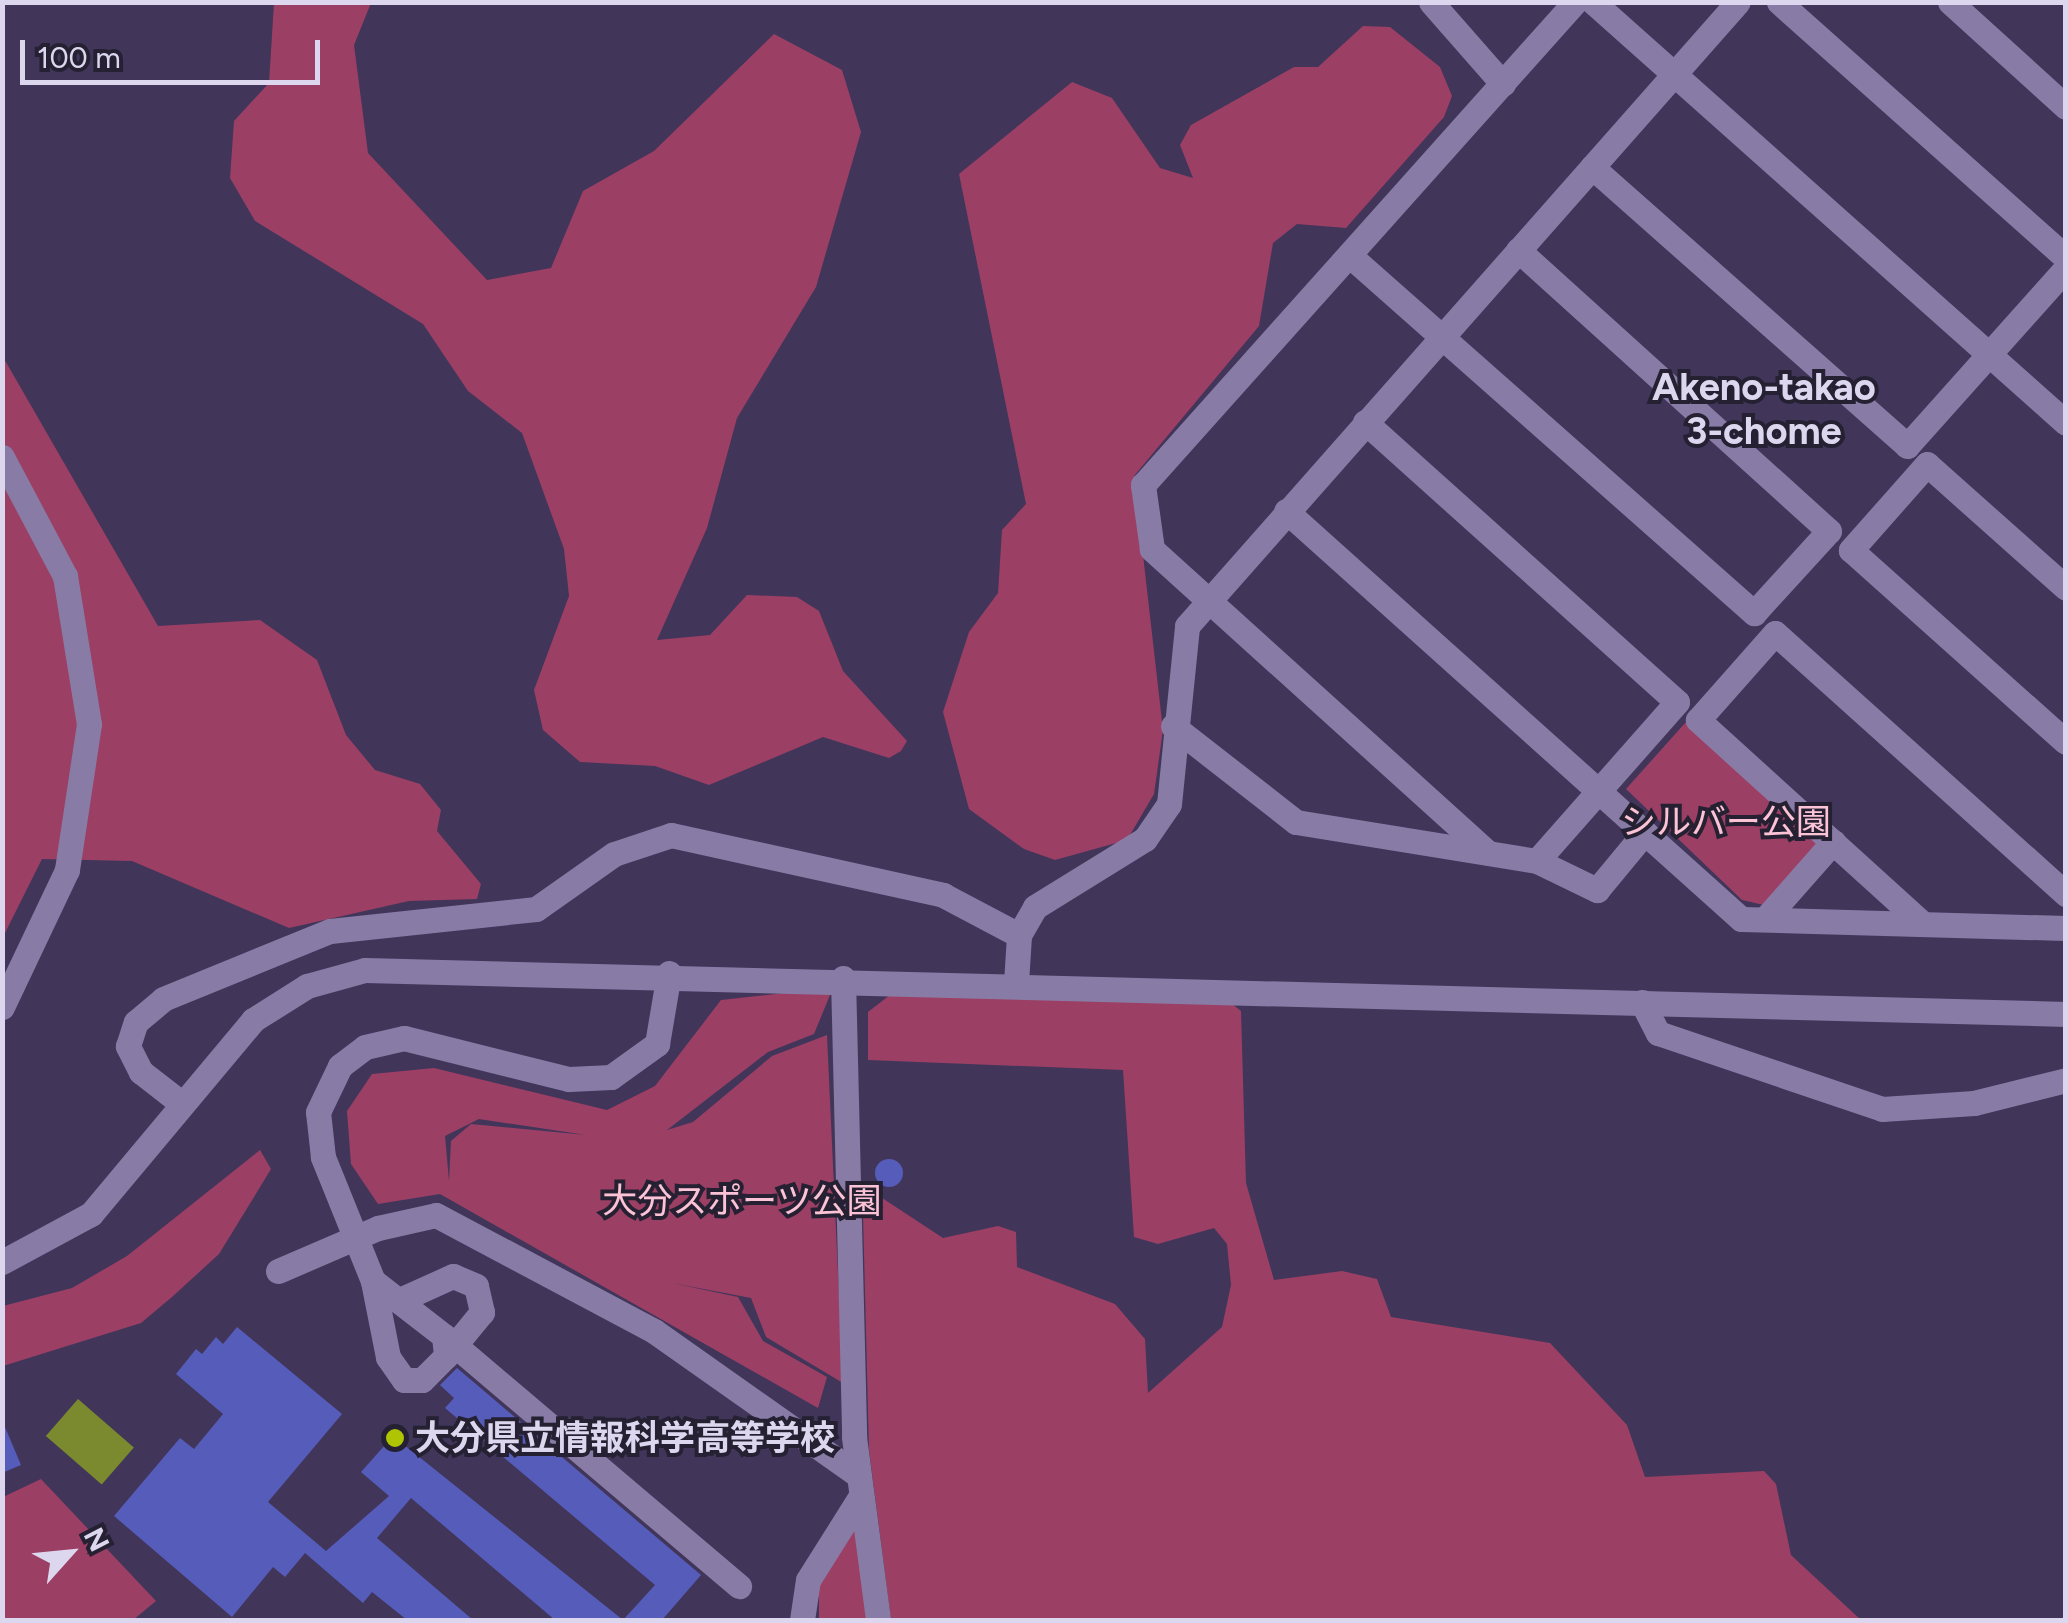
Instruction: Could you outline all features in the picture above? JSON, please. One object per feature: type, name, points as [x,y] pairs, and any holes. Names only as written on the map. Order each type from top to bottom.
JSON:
[{"type":"street","points":[[1431,2],[1503,84]]},
{"type":"street","points":[[1487,852],[1152,549],[1143,485],[1575,2]]},
{"type":"street","points":[[1593,2],[2066,423]]},
{"type":"street","points":[[1016,983],[1019,934],[1041,902],[1130,850],[1160,821],[1173,788],[1173,726],[1180,646],[1206,601],[1738,2]]},
{"type":"street","points":[[1780,2],[2066,258]]},
{"type":"street","points":[[1950,2],[2066,107]]},
{"type":"street","points":[[1592,167],[1907,446],[2066,268]]},
{"type":"street","points":[[1349,255],[1754,613],[1829,531],[1518,250]]},
{"type":"street","points":[[1365,422],[1677,702],[1537,861]]},
{"type":"street","points":[[2,457],[66,576],[86,685],[83,801],[53,910],[2,1007]]},
{"type":"street","points":[[2066,588],[1927,464],[1851,550],[2066,742]]},
{"type":"street","points":[[1286,511],[1742,919],[2066,928]]},
{"type":"street","points":[[1923,924],[1698,720],[1775,633],[2066,894]]},
{"type":"street","points":[[1173,726],[1280,815],[1537,861],[1597,890],[1645,832]]},
{"type":"street","points":[[181,1103],[141,1072],[128,1046],[136,1022],[163,998],[330,930],[536,909],[614,854],[671,835],[943,894],[1019,934]]},
{"type":"street","points":[[1765,919],[1833,842]]},
{"type":"street","points":[[2,985],[53,910]]},
{"type":"street","points":[[2,1262],[91,1214],[181,1103],[270,1007],[345,973],[668,973],[2066,1014]]},
{"type":"street","points":[[402,1299],[453,1276],[476,1286],[482,1312],[422,1380],[396,1375],[373,1280],[354,1237],[317,1126],[340,1066],[376,1042],[414,1038],[570,1079],[612,1076],[657,1044],[668,973]]},
{"type":"street","points":[[843,978],[858,1487],[878,1620]]},
{"type":"street","points":[[1642,1002],[1658,1033],[1882,1109],[1959,1105],[2066,1080]]},
{"type":"street","points":[[278,1272],[354,1237],[411,1217],[444,1218],[654,1332],[858,1487]]},
{"type":"street","points":[[373,1280],[402,1299],[449,1346],[739,1586]]},
{"type":"street","points":[[802,1620],[808,1580],[858,1487]]},
{"type":"green space","points":[[274,3],[371,3],[354,45],[368,153],[487,280],[551,268],[583,191],[654,151],[774,34],[842,70],[861,132],[816,287],[737,418],[707,528],[657,640],[710,635],[747,595],[797,597],[819,611],[843,671],[907,741],[901,751],[889,758],[823,737],[709,785],[655,766],[580,762],[543,730],[534,690],[569,596],[564,549],[522,433],[468,391],[423,324],[255,221],[230,178],[234,121],[269,83]]},
{"type":"green space","points":[[1363,26],[1390,27],[1440,67],[1452,96],[1444,117],[1346,228],[1297,224],[1273,243],[1259,326],[1134,476],[1163,730],[1154,794],[1127,840],[1055,860],[1024,849],[969,809],[943,712],[969,632],[998,593],[1002,530],[1026,504],[959,174],[1072,82],[1112,98],[1160,168],[1193,178],[1180,145],[1191,125],[1294,67],[1318,67]]},
{"type":"green space","points":[[3,357],[158,626],[260,620],[317,660],[346,735],[375,770],[420,784],[441,810],[437,831],[481,884],[477,899],[409,901],[289,928],[132,861],[42,859],[3,937]]},
{"type":"green space","name":"シルバー公園","points":[[1686,722],[1823,844],[1768,906],[1742,900],[1626,789]]},
{"type":"green space","name":"大分スポーツ公園","points":[[823,989],[830,995],[814,1034],[768,1052],[667,1130],[693,1122],[772,1056],[827,1035],[843,1383],[766,1337],[751,1298],[672,1283],[738,1297],[763,1341],[827,1377],[818,1408],[440,1194],[378,1204],[351,1164],[347,1111],[372,1074],[434,1068],[607,1110],[655,1086],[721,1000]],"holes":[[[479,1119],[638,1140],[471,1124],[451,1141],[449,1181],[445,1136]]]},
{"type":"green space","points":[[895,991],[1226,999],[1241,1011],[1246,1183],[1274,1280],[1342,1271],[1377,1279],[1391,1317],[1550,1343],[1627,1425],[1645,1477],[1764,1471],[1776,1484],[1791,1555],[1861,1620],[891,1620],[869,1450],[863,1215],[873,1192],[943,1238],[998,1226],[1016,1232],[1017,1267],[1115,1304],[1145,1339],[1148,1393],[1222,1327],[1231,1285],[1227,1244],[1214,1228],[1158,1244],[1134,1237],[1123,1070],[868,1060],[868,1012]]},
{"type":"green space","points":[[260,1150],[271,1169],[219,1254],[172,1297],[141,1323],[3,1366],[3,1306],[72,1288],[127,1256]]},
{"type":"green space","points":[[41,1479],[156,1601],[133,1620],[3,1620],[3,1497]]},
{"type":"green space","points":[[849,1529],[858,1530],[872,1620],[819,1620],[819,1585]]},
{"type":"shaded area","points":[[78,1399],[134,1448],[102,1485],[46,1436]]},
{"type":"building","points":[[889,1159],[899,1163],[903,1173],[899,1183],[889,1187],[879,1183],[875,1173],[879,1163]]},
{"type":"building","points":[[237,1327],[342,1414],[268,1502],[326,1551],[389,1496],[361,1472],[393,1436],[623,1620],[555,1620],[411,1498],[377,1538],[473,1620],[407,1620],[372,1592],[363,1603],[305,1553],[285,1577],[273,1567],[232,1617],[114,1516],[180,1438],[194,1449],[223,1414],[176,1374],[196,1349],[202,1354],[216,1337],[223,1344]]},
{"type":"building","points":[[457,1368],[701,1575],[662,1620],[623,1620],[655,1585],[445,1408],[454,1398],[440,1385]]},
{"type":"building","points":[[2,1420],[21,1465],[2,1473]]},
{"type":"place","name":"大分県立情報科学高等学校","points":[[395,1438]]},
{"type":"district","name":"Akeno-takao 3-chome","points":[[1764,410]]}]
